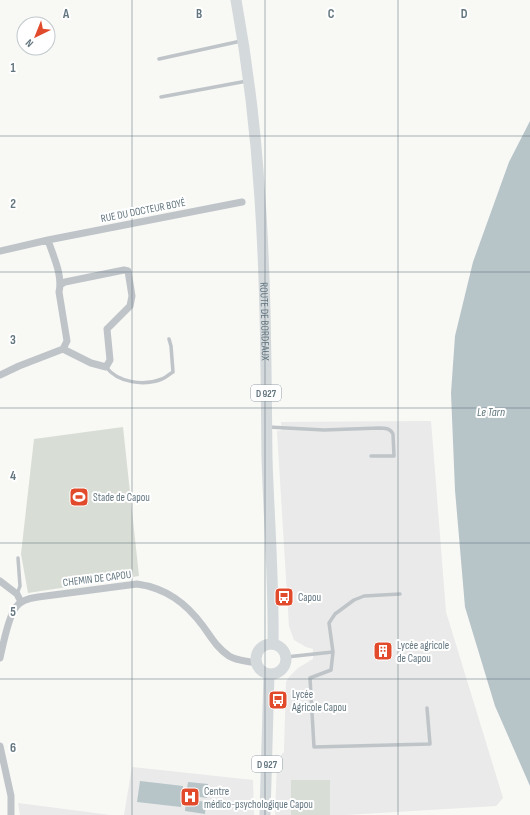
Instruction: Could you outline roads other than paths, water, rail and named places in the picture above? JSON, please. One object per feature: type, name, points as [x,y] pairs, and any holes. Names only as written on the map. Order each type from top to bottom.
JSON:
[{"type":"main road","name":"ROUTE DE BORDEAUX","points":[[236,0],[248,81],[258,169],[261,216],[273,588],[273,644]]},
{"type":"main road","points":[[273,644],[282,648],[286,657],[286,662],[281,671],[276,673],[269,674],[262,671],[256,663],[259,648],[263,645],[273,644]]},
{"type":"main road","name":"D 927","points":[[265,815],[269,674]]},
{"type":"street","name":"RUE DU DOCTEUR BOYÉ","points":[[0,251],[48,240],[242,202]]},
{"type":"street","points":[[0,375],[63,349],[67,340],[58,292],[60,285],[59,276],[48,240]]},
{"type":"street","points":[[60,285],[65,282],[128,270],[132,296],[130,306],[107,329],[110,360],[106,367],[91,363],[63,349]]},
{"type":"street","points":[[0,581],[16,594],[21,602],[12,614],[0,658]]},
{"type":"street","name":"CHEMIN DE CAPOU","points":[[21,602],[30,598],[124,585],[145,585],[170,594],[183,604],[203,625],[220,648],[231,657],[256,663]]},
{"type":"street","points":[[0,746],[11,796],[11,815]]},
{"type":"lane","points":[[160,58],[243,41]]},
{"type":"lane","points":[[161,97],[248,81]]},
{"type":"lane","points":[[106,367],[111,374],[130,381],[147,382],[163,379],[173,372],[169,339]]},
{"type":"lane","points":[[267,427],[324,430],[379,428],[388,429],[391,431],[394,434],[394,456],[371,456]]},
{"type":"lane","points":[[16,594],[20,586],[18,558]]},
{"type":"lane","points":[[400,594],[364,596],[354,600],[335,614],[329,623],[333,652],[331,670],[310,678],[314,747],[430,744],[427,708]]},
{"type":"lane","points":[[286,657],[333,652]]},
{"type":"water","name":"Le Tarn","points":[[530,121],[530,786],[495,706],[465,607],[455,490],[451,393],[455,336],[473,262],[509,162]]},
{"type":"water","points":[[140,781],[183,786],[181,807],[137,802]]},
{"type":"water","points":[[188,782],[208,784],[207,798],[186,795]]},
{"type":"water","points":[[186,799],[206,802],[205,814],[185,811]]},
{"type":"place","name":"Stade de Capou","points":[[79,497]]},
{"type":"place","name":"Capou","points":[[284,597]]},
{"type":"place","name":"Lycée agricole de Capou","points":[[383,651]]},
{"type":"place","name":"Lycée Agricole Capou","points":[[278,700]]},
{"type":"place","name":"Centre médico-psychologique Capou","points":[[190,797]]}]
